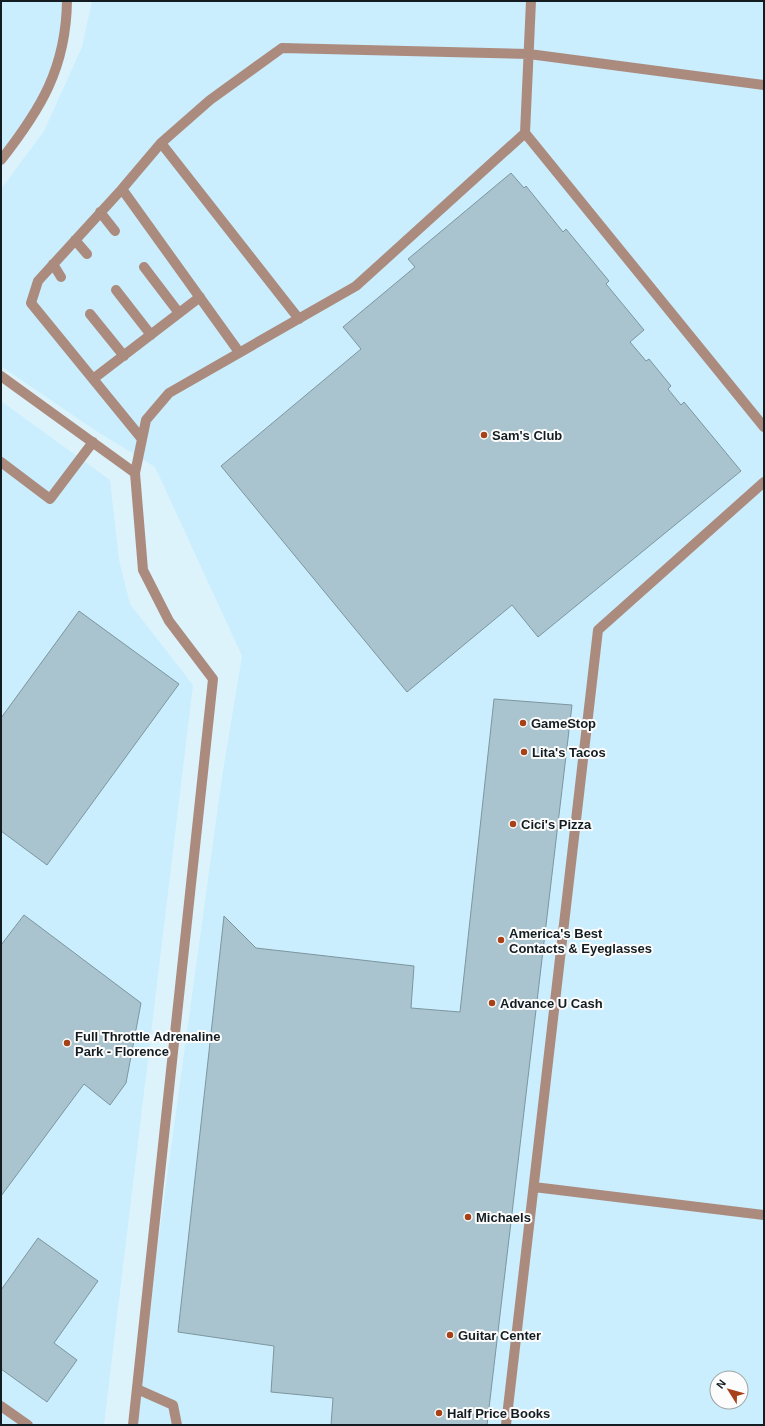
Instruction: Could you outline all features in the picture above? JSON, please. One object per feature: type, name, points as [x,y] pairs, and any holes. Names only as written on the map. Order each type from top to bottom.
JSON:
[{"type":"street","points":[[1,160],[47,93],[56,70],[66,22],[67,1]]},
{"type":"street","points":[[531,1],[525,133],[764,427]]},
{"type":"street","points":[[142,439],[31,303],[38,281],[122,189],[161,143],[210,100],[282,48],[529,54],[764,85]]},
{"type":"street","points":[[133,1425],[213,679],[169,621],[143,570],[135,473],[146,420],[169,393],[356,286],[525,133]]},
{"type":"street","points":[[161,143],[299,319]]},
{"type":"street","points":[[122,189],[239,352]]},
{"type":"street","points":[[100,212],[115,230]]},
{"type":"street","points":[[76,240],[87,254]]},
{"type":"street","points":[[53,264],[61,277]]},
{"type":"street","points":[[144,268],[179,313]]},
{"type":"street","points":[[116,290],[151,335]]},
{"type":"street","points":[[93,379],[200,297]]},
{"type":"street","points":[[90,314],[124,356]]},
{"type":"street","points":[[1,376],[135,473]]},
{"type":"street","points":[[1,462],[50,499],[93,442]]},
{"type":"street","points":[[506,1425],[598,630],[764,482]]},
{"type":"street","points":[[534,1188],[764,1215]]},
{"type":"street","points":[[137,1389],[174,1405],[177,1425]]},
{"type":"street","points":[[1,1406],[28,1425]]},
{"type":"shaded area","points":[[1,1],[67,1],[56,70],[1,160]]},
{"type":"shaded area","points":[[92,1],[764,1],[764,1425],[133,1425],[222,777],[242,656],[155,467],[93,429],[1,366],[1,189],[44,131],[82,47]]},
{"type":"shaded area","points":[[1,401],[110,480],[119,560],[130,604],[193,685],[104,1425],[1,1425]]},
{"type":"building","name":"Sam's Club","points":[[511,173],[524,188],[526,186],[563,232],[566,229],[609,281],[606,284],[644,330],[630,342],[646,361],[649,359],[671,386],[668,389],[681,405],[684,402],[741,471],[538,637],[512,605],[407,692],[221,466],[361,349],[343,327],[415,267],[408,259]]},
{"type":"building","points":[[79,611],[179,684],[47,865],[1,831],[1,718]]},
{"type":"building","points":[[494,699],[572,705],[487,1425],[331,1425],[333,1398],[271,1392],[274,1346],[178,1332],[224,916],[256,948],[414,966],[411,1008],[460,1012]]},
{"type":"building","name":"Full Throttle Adrenaline Park - Florence","points":[[24,915],[141,1003],[126,1083],[110,1105],[84,1084],[1,1196],[1,945]]},
{"type":"building","points":[[38,1238],[98,1281],[54,1343],[77,1360],[47,1402],[1,1369],[1,1290]]},
{"type":"place","name":"Sam's Club","points":[[484,435]]},
{"type":"place","name":"GameStop","points":[[523,723]]},
{"type":"place","name":"Lita's Tacos","points":[[524,752]]},
{"type":"place","name":"Cici's Pizza","points":[[513,824]]},
{"type":"place","name":"America's Best Contacts & Eyeglasses","points":[[501,940]]},
{"type":"place","name":"Advance U Cash","points":[[492,1003]]},
{"type":"place","name":"Full Throttle Adrenaline Park - Florence","points":[[67,1043]]},
{"type":"place","name":"Michaels","points":[[468,1217]]},
{"type":"place","name":"Guitar Center","points":[[450,1335]]},
{"type":"place","name":"Half Price Books","points":[[439,1413]]}]
